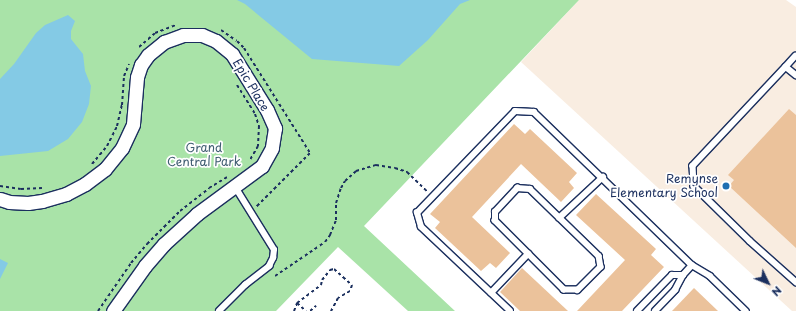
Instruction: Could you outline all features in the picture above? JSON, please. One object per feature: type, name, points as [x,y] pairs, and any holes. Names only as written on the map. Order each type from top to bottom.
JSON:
[{"type":"street","name":"Epic Place","points":[[0,199],[9,202],[28,203],[66,194],[85,184],[105,169],[122,148],[133,124],[137,77],[141,65],[148,55],[164,42],[183,35],[202,35],[216,41],[252,72],[275,128],[272,148],[262,166],[232,181],[164,244],[137,276],[113,311]]},
{"type":"lane","points":[[796,56],[693,166],[694,186],[750,241],[796,282]]},
{"type":"lane","points":[[786,67],[796,75]]},
{"type":"lane","points":[[510,311],[421,227],[417,213],[516,111],[534,112],[603,177],[692,265],[710,276],[746,311]]},
{"type":"lane","points":[[559,218],[603,177]]},
{"type":"lane","points":[[219,311],[245,285],[269,266],[273,258],[274,250],[232,181]]},
{"type":"lane","points":[[518,188],[530,189],[559,218],[599,256],[601,267],[578,290],[564,290],[495,221],[495,212],[518,188]]},
{"type":"lane","points":[[491,292],[528,254]]},
{"type":"lane","points":[[655,311],[676,290],[683,275],[692,265]]},
{"type":"lane","points":[[637,311],[672,275],[683,275]]},
{"type":"path","points":[[135,52],[155,33],[178,24]]},
{"type":"path","points":[[216,28],[237,41],[252,72],[310,153],[250,212]]},
{"type":"path","points":[[88,167],[107,146],[117,126],[122,105],[124,76],[130,59]]},
{"type":"path","points":[[247,163],[255,152],[260,133],[255,114],[237,84],[252,72]]},
{"type":"path","points":[[275,276],[325,242],[334,227],[338,195],[341,188],[345,181],[356,171],[376,165],[407,172],[433,197]]},
{"type":"path","points":[[98,311],[111,291],[147,244],[180,211],[209,188],[232,181]]},
{"type":"path","points":[[0,186],[21,190],[48,187]]},
{"type":"path","points":[[294,311],[297,303],[321,285],[322,280],[330,270],[334,269],[352,285],[350,291],[338,298],[331,311]]},
{"type":"path","points":[[297,303],[306,311]]},
{"type":"path","points":[[310,311],[316,306]]},
{"type":"shaded area","name":"Remynse Elementary School","points":[[579,0],[786,0],[796,7],[796,311],[792,311],[521,62]]},
{"type":"green space","name":"Grand Central Park","points":[[0,0],[579,0],[364,226],[455,311],[408,311],[338,247],[276,311],[0,311]]},
{"type":"water","points":[[237,0],[470,0],[460,4],[428,40],[399,66],[312,59],[245,4]]},
{"type":"water","points":[[68,15],[75,21],[71,31],[71,39],[83,54],[85,71],[91,86],[89,104],[82,122],[68,139],[48,151],[0,156],[0,79],[14,64],[36,33],[45,25]]},
{"type":"water","points":[[0,259],[8,263],[0,279]]},
{"type":"building","points":[[789,109],[796,115],[796,248],[729,186],[734,180],[728,175]]},
{"type":"building","points":[[514,124],[525,134],[530,129],[577,173],[569,182],[574,188],[561,202],[521,164],[472,217],[510,253],[496,268],[490,263],[481,271],[435,228],[440,222],[430,214]]},
{"type":"building","points":[[596,194],[656,249],[651,255],[664,267],[622,311],[577,311],[625,260],[576,215]]},
{"type":"building","points":[[522,268],[568,311],[520,311],[500,292]]},
{"type":"building","points":[[694,288],[718,311],[672,311]]},
{"type":"place","name":"Remynse Elementary School","points":[[726,186]]}]
